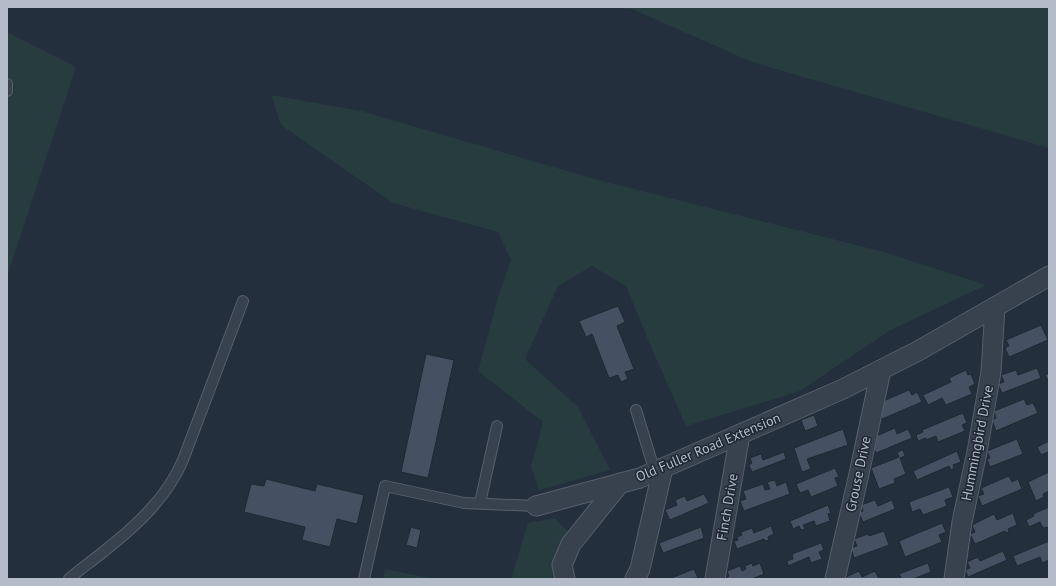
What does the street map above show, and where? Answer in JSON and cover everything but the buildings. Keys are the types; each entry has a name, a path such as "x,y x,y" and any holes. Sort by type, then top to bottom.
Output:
{"street":[{"name":"Old Fuller Road Extension","path":"536,506 620,482 640,478 842,389 918,351 1049,276"},
{"name":"Hummingbird Drive","path":"954,579 962,522 977,452 991,372 995,307"},
{"name":"Grouse Drive","path":"835,579 881,370"},
{"name":"Finch Drive","path":"715,579 740,434"},
{"path":"636,579 640,569 659,470"},
{"path":"565,579 562,565 571,544 620,482"}],"lane":[{"path":"7,84 7,91"},
{"path":"69,579 117,541 141,519 175,478 243,301"},
{"path":"636,410 659,470"},
{"path":"480,503 497,426"},
{"name":"Old Fuller Road Extension","path":"364,579 385,486 464,503 536,506"}],"green space":[{"path":"610,7 1049,7 1049,148 752,62 632,9"},
{"path":"7,32 76,67 7,277"},
{"path":"271,95 361,111 598,180 884,252 986,285 889,331 800,391 686,426 626,286 592,266 558,286 525,359 578,407 610,470 539,490 531,467 543,422 478,371 499,294 511,260 498,232 393,203 281,125"},
{"path":"555,518 571,535 559,579 511,579 528,523"},
{"path":"385,569 434,579 383,579"}]}
